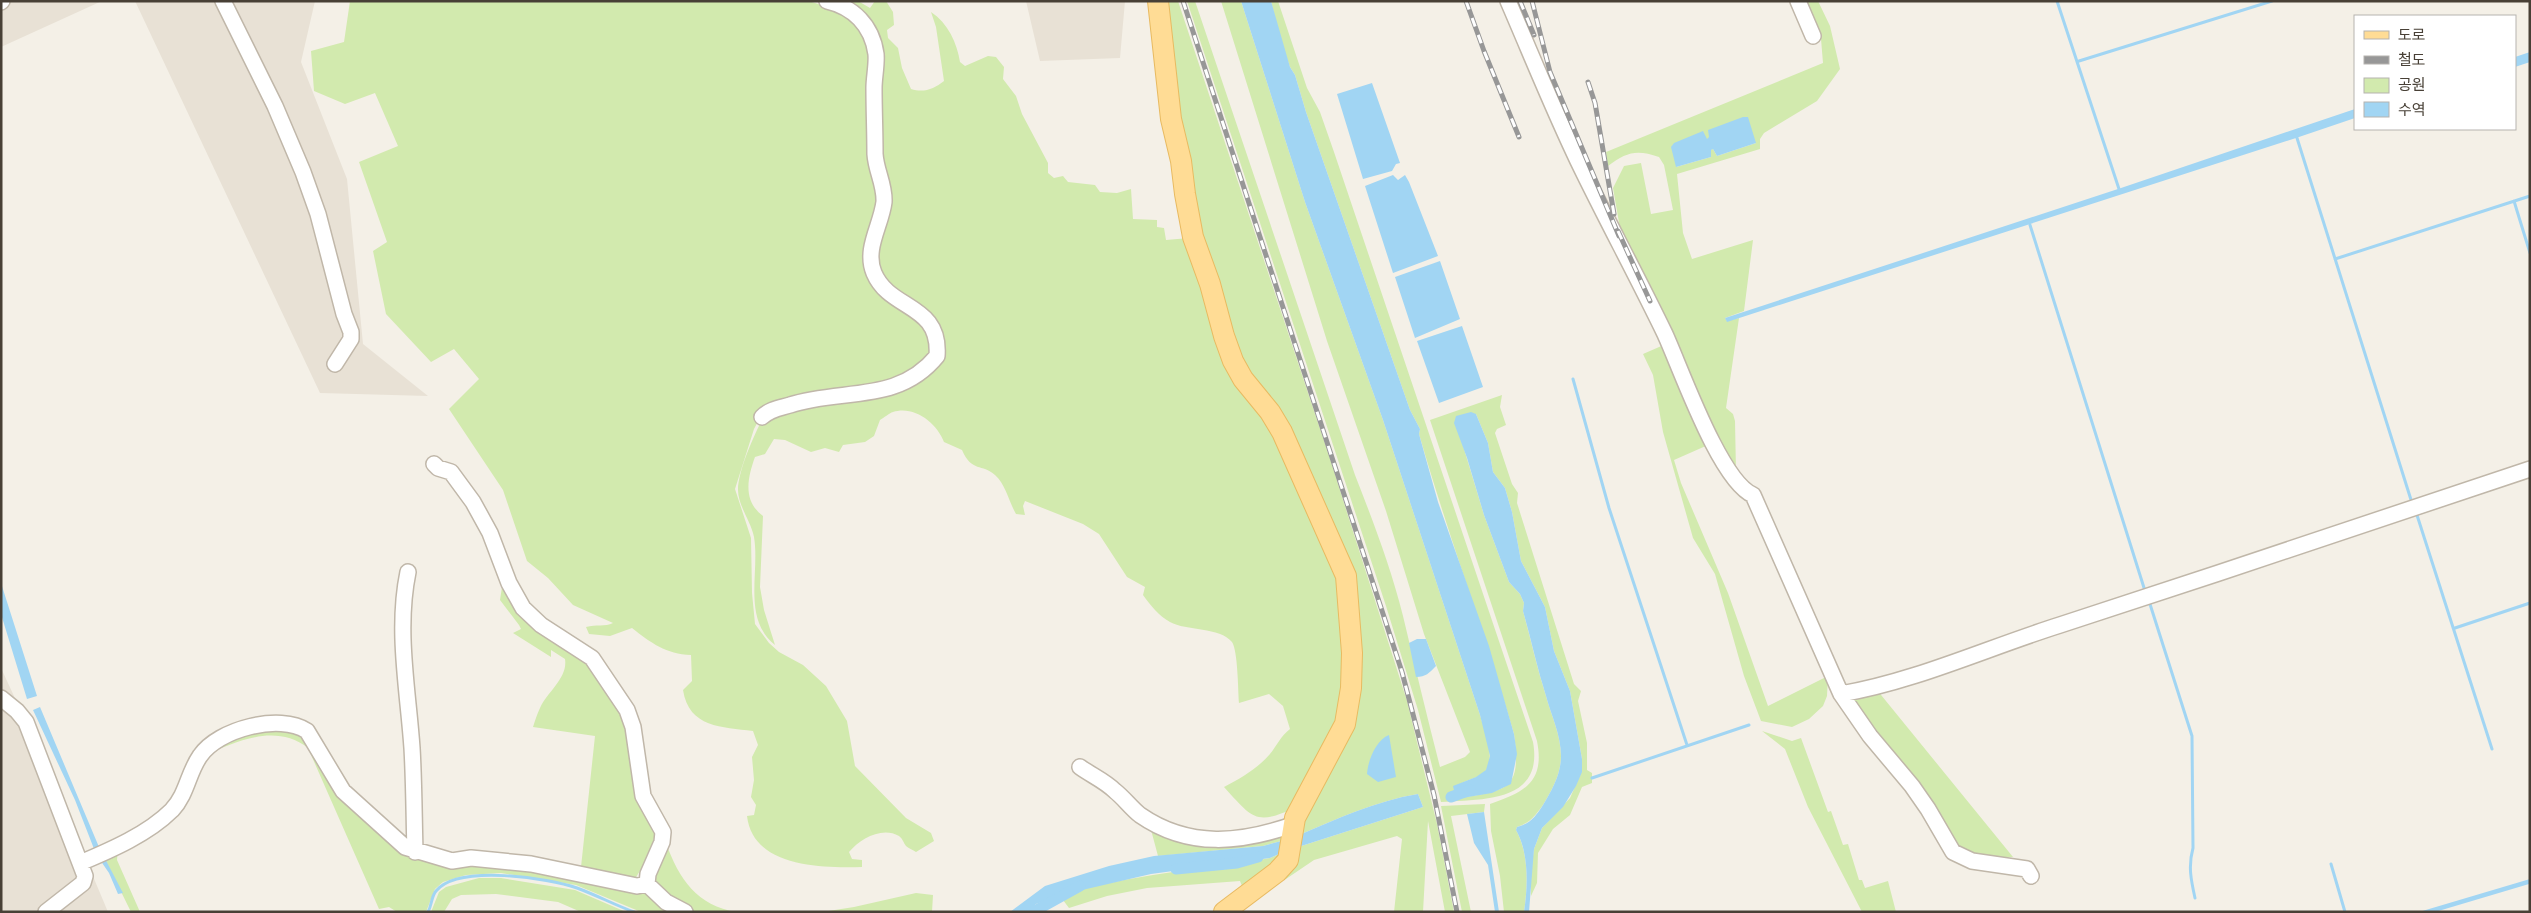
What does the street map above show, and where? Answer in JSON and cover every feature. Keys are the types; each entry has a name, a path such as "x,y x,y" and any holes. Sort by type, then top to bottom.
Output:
{"main road":[{"path":"1158,1 1171,118 1181,161 1193,237 1210,284 1233,361 1243,379 1270,412 1282,432 1346,576 1352,652 1345,724 1298,813 1288,860 1277,872 1224,912"}],"street":[{"path":"223,1 275,106 303,172 318,214 344,314 351,332 351,339 335,364"},
{"path":"762,417 774,409 814,398 875,393 888,389 921,372 937,356 938,344 936,335 926,319 914,308 887,291 874,272 871,255 884,193 875,165 874,154 876,54 867,31 856,14 844,6 827,1"},
{"path":"1508,1 1578,162 1665,334 1710,436 1738,483 1746,492 1753,495 1840,694 1928,808 1953,852 1972,861 2027,870 2031,876"},
{"path":"1798,1 1813,36"},
{"path":"434,464 438,468 451,472 473,502 490,533 509,583 523,608 540,625 592,658 627,710 633,727 643,796 663,832 662,842 648,874 647,884"},
{"path":"1840,694 1891,682 1926,671 2530,469"},
{"path":"408,572 403,603 403,642 412,750 415,852"},
{"path":"1,698 17,711 26,722 85,876 83,883 46,912"},
{"path":"80,863 149,828 163,818 184,795 202,754 213,745 237,730 275,724 298,725 307,731 343,792 373,817 400,845 415,852 429,854 452,862 471,858 531,864 636,886 647,884"},
{"path":"1080,767 1114,789 1138,814 1156,825 1177,833 1213,840 1252,837 1292,838"},
{"path":"647,884 666,902 685,912"}],"shaded area":[{"path":"1,1 102,1 1,47"},
{"path":"135,1 315,1 301,62 347,179 363,344 428,396 320,393"},
{"path":"1026,1 1125,1 1120,58 1040,61"},
{"path":"1,668 50,774 108,912 1,912"}],"green space":[{"path":"350,1 808,1 839,12 853,23 858,30 869,50 881,193 868,262 899,303 930,333 932,352 925,361 897,380 764,410 754,429 735,489 751,538 752,593 755,624 769,643 779,652 803,665 826,686 847,721 855,766 906,818 931,833 934,841 916,852 906,846 899,836 892,833 886,832 872,835 849,852 852,859 862,860 862,867 810,865 776,855 762,846 752,833 747,816 754,815 756,805 751,797 754,780 752,757 758,745 753,731 709,723 700,719 692,712 686,703 683,690 692,681 691,655 659,647 632,628 610,636 589,634 586,627 613,623 573,605 548,578 527,561 503,490 449,409 479,379 454,349 431,362 386,314 373,251 387,242 359,162 398,146 375,93 345,104 314,91 311,51 344,42"},
{"path":"846,1 858,1 870,8 875,1 886,1 893,12 894,25 887,30 888,38 898,48 902,68 911,89 920,91 929,90 944,81 936,27 931,12 951,34 960,62 965,66 988,56 996,57 1004,67 1003,79 1016,96 1022,114 1048,163 1048,173 1054,178 1063,176 1068,182 1095,185 1100,192 1117,193 1131,189 1133,219 1157,220 1157,227 1164,228 1166,240 1189,238 1265,411 1336,558 1347,700 1299,806 1273,816 1257,816 1242,807 1224,787 1243,777 1260,764 1290,729 1283,706 1269,694 1239,703 1237,662 1232,642 1220,634 1177,625 1162,617 1143,595 1145,587 1127,577 1099,534 1083,524 1025,501 1023,506 1025,515 1016,514 999,479 990,471 973,465 962,450 944,442 936,428 917,413 901,410 891,413 880,420 874,436 865,442 843,445 839,452 825,448 811,452 785,440 774,439 765,454 755,457 748,489 752,504 763,516 760,587 764,610 775,645 765,634 755,608 754,537 740,502 738,490 744,463 763,418 901,384 940,344 875,272 884,184 877,54"},
{"path":"1162,1 1178,1 1331,462 1407,701 1437,824 1454,912 1445,912 1428,821 1423,912 1394,912 1402,839 1397,836 1314,860 1286,879 1269,885 1295,848 1423,807 1418,794 1402,797 1356,811 1297,836 1335,757 1353,595 1244,368 1194,230"},
{"path":"1187,1 1195,1 1355,475 1387,562 1403,616 1440,767 1465,757 1470,752 1424,634 1386,511 1327,341 1221,1 1241,1 1305,202 1383,420 1487,737 1490,754 1487,768 1483,774 1460,784 1456,799 1488,793 1499,790 1513,778 1516,753 1514,734 1430,472 1419,434 1420,429 1410,410 1306,112 1295,75 1290,67 1280,39 1271,1 1278,1 1307,88 1320,112 1334,152 1533,742 1534,762 1529,777 1520,787 1506,794 1491,798 1441,802 1418,710 1386,606"},
{"path":"1804,1 1818,1 1830,26 1840,69 1817,101 1764,133 1760,139 1760,149 1677,174 1683,233 1692,259 1753,240 1744,311 1725,318 1727,321 1739,318 1726,408 1733,414 1735,421 1736,472 1713,434 1621,234 1613,188 1624,166 1641,163 1651,214 1673,210 1664,165 1659,157 1644,153 1632,153 1608,166 1606,152 1823,63 1821,39","holes":["1703,132 1706,139 1756,143 1717,156 1713,149 1710,150 1711,157 1676,167"]},
{"path":"1666,344 1708,445 1674,460 1681,483 1728,593 1768,706 1828,676 1827,696 1823,706 1809,719 1792,727 1761,721 1744,676 1715,574 1693,538 1663,432 1653,375 1643,354"},
{"path":"1502,395 1500,407 1506,425 1497,429 1495,433 1512,484 1518,493 1517,503 1574,684 1581,691 1578,701 1587,743 1587,770 1592,773 1592,783 1582,787 1570,815 1553,829 1538,853 1537,883 1531,896 1531,870 1534,849 1542,828 1570,798 1577,782 1582,759 1570,691 1554,651 1545,607 1521,561 1512,512 1505,488 1493,472 1488,443 1476,414 1461,439 1484,515 1509,582 1520,594 1524,603 1523,611 1561,748 1561,763 1550,794 1535,816 1517,827 1516,830 1525,859 1526,891 1524,912 1504,912 1500,876 1491,831 1490,804 1513,795 1530,783 1535,776 1538,766 1537,741 1430,420"},
{"path":"502,587 510,602 530,626 583,656 599,683 626,717 635,798 655,833 651,853 633,882 581,867 595,736 533,727 543,702 561,678 565,659 551,650 551,657 513,633 521,629 500,600"},
{"path":"1877,690 2013,857 1982,858 1957,849 1847,698"},
{"path":"297,728 398,847 645,891 680,912 641,912 576,885 501,873 466,875 443,882 435,889 426,912 397,912 389,907 379,909 308,748 296,741 283,737 256,737 229,745 204,756 238,733"},
{"path":"1762,731 1792,741 1801,738 1828,812 1831,811 1843,845 1848,844 1859,880 1862,880 1865,888 1888,881 1896,912 1862,912 1808,807 1785,749"},
{"path":"1485,804 1484,812 1451,816 1471,912 1462,912 1441,806"},
{"path":"1150,826 1163,832 1280,833 1289,839 1263,846 1158,856"},
{"path":"666,843 677,868 691,889 711,904 737,912 694,912 654,887 651,872"},
{"path":"118,848 117,860 140,912 131,912 104,857"},
{"path":"1279,854 1285,854 1244,891 1240,881 1147,888 1107,896 1069,908 1060,896 1138,877 1270,858"},
{"path":"479,878 501,878 575,890 626,912 581,912 558,902 496,894 461,895 452,899 444,912 431,912 439,892 446,887"},
{"path":"916,893 933,895 932,912 822,912 854,907"}],"water":[{"path":"1241,1 1271,1 1290,67 1295,75 1306,112 1410,410 1420,429 1419,434 1438,502 1489,646 1514,734 1517,754 1511,784 1492,793 1456,799 1453,786 1476,777 1486,770 1490,756 1480,715 1383,420 1305,202"},
{"path":"2530,52 2530,62 2516,67 2516,57"},
{"path":"1372,83 1400,163 1396,164 1392,171 1363,179 1337,94"},
{"path":"2354,109 2354,118 2296,138 1727,322 1725,318"},
{"path":"1743,117 1748,117 1756,143 1717,156 1713,149 1711,150 1711,157 1676,167 1671,147 1674,143 1703,131 1707,139 1709,137 1708,130"},
{"path":"1393,175 1398,180 1405,175 1409,182 1438,256 1393,273 1365,186"},
{"path":"1440,261 1460,319 1415,338 1395,277"},
{"path":"1462,326 1483,387 1439,403 1417,341"},
{"path":"1471,412 1476,414 1488,443 1493,472 1505,488 1512,512 1521,561 1545,607 1554,651 1570,691 1582,759 1582,772 1576,786 1563,807 1542,828 1534,849 1529,912 1524,912 1526,891 1525,859 1516,830 1517,827 1526,824 1535,816 1550,794 1561,763 1561,748 1523,611 1524,603 1520,594 1509,582 1484,515 1467,458 1454,423 1456,416"},
{"path":"1,583 37,696 27,699 1,614"},
{"path":"1417,639 1426,639 1436,666 1429,673 1419,677 1416,677 1409,643"},
{"path":"40,707 99,847 123,893 118,894 109,873 96,854 75,800 33,710"},
{"path":"1389,735 1396,777 1378,782 1367,774 1369,763 1380,741"},
{"path":"1418,794 1423,807 1295,848 1297,836 1371,806"},
{"path":"1484,812 1499,912 1495,912 1488,865 1474,843 1467,814"},
{"path":"1289,839 1279,854 1270,858 1151,874 1065,894 1036,904 1028,912 1010,912 1045,886 1109,866 1154,856 1263,846"},
{"path":"2530,879 2529,884 2435,912 2419,912"}],"waterway":[{"path":"2057,1 2119,189"},
{"path":"2079,61 2272,1"},
{"path":"2297,138 2412,503"},
{"path":"2335,259 2530,196"},
{"path":"2514,201 2530,253"},
{"path":"2030,225 2145,591"},
{"path":"1573,379 1609,508 1687,745"},
{"path":"2416,512 2492,749"},
{"path":"2149,601 2192,736 2193,848 2190,867 2195,898"},
{"path":"2455,628 2530,603"},
{"path":"1592,778 1749,725"},
{"path":"1451,797 1470,790"},
{"path":"1176,869 1237,863 1258,857"},
{"path":"2331,864 2345,912"},
{"path":"428,912 434,893 447,883 463,878 483,876 526,877 564,884 634,912"},
{"path":"1033,912 1080,886"}],"railway":[{"path":"1183,1 1402,672 1434,795 1457,912"},
{"path":"1466,1 1519,137"},
{"path":"1520,1 1534,35"},
{"path":"1532,1 1550,72 1619,236"},
{"path":"1588,82 1595,103 1614,214"},
{"path":"1618,231 1650,301"}]}
